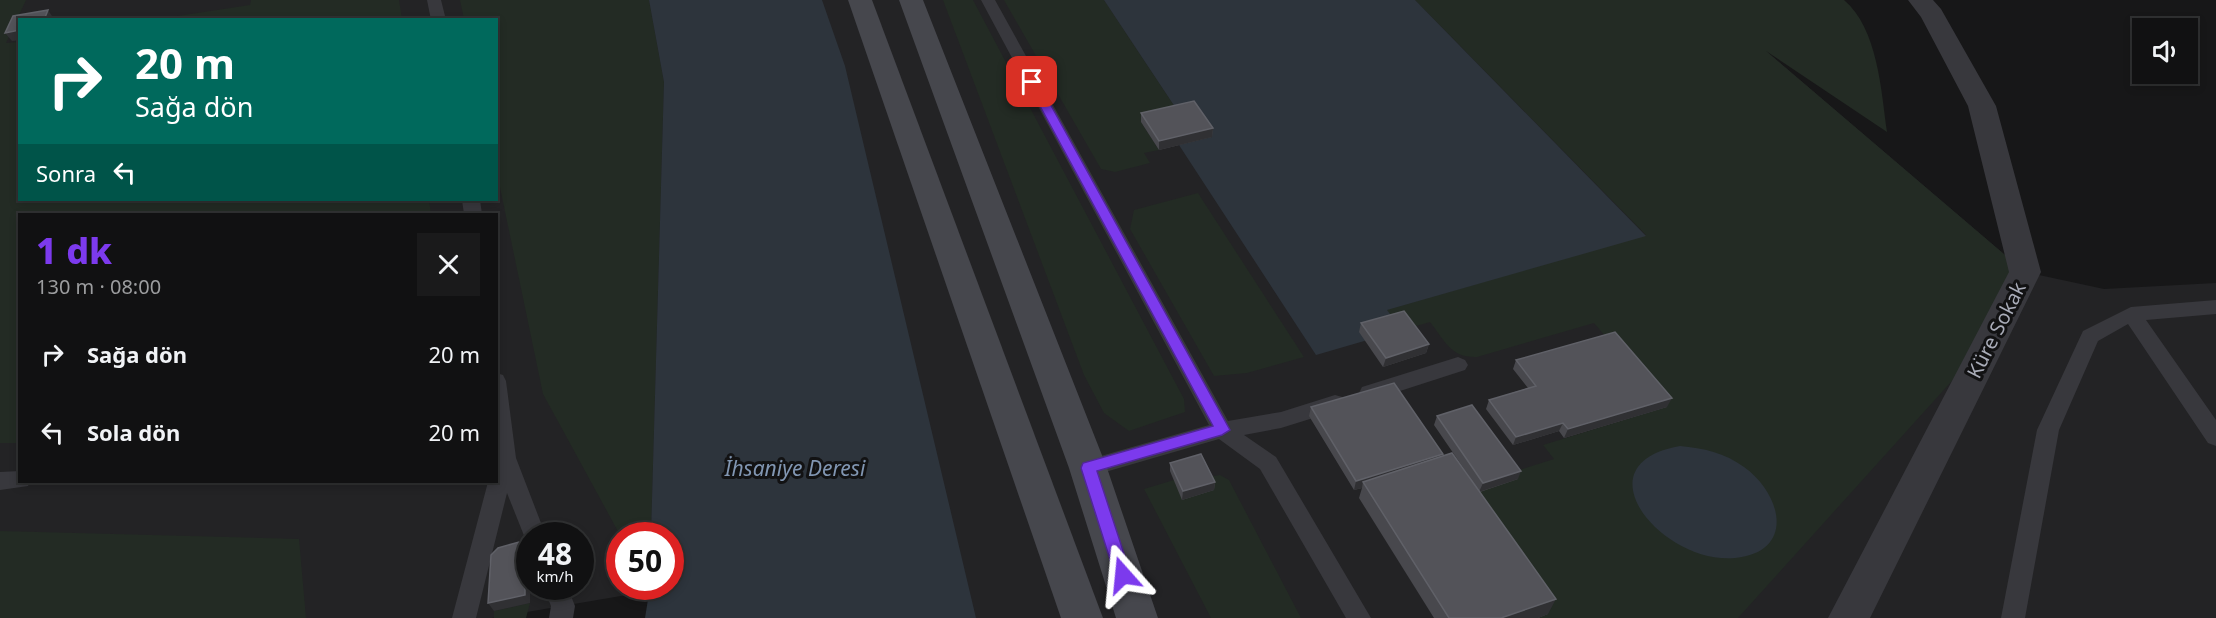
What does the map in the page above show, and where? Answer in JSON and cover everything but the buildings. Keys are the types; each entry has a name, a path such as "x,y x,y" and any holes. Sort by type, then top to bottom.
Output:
{"main road":[{"path":"860,0 1082,618"},
{"path":"911,0 1089,468 1137,618"}],"street":[{"name":"Küre Sokak","path":"1849,618 2025,272 1982,106 1932,14 1920,0"}],"lane":[{"path":"434,0 438,18"},
{"path":"988,0 1222,430 1268,463 1359,618"},
{"path":"2013,618 2048,430 2090,336 2132,314 2216,307"},
{"path":"2132,314 2216,437"},
{"path":"1089,468 1222,430 1281,420 1458,365"},
{"path":"498,412 501,458 529,522"},
{"path":"0,481 18,480"},
{"path":"464,618 495,483"},
{"path":"560,600 561,618"}],"shaded area":[{"path":"0,0 1526,0 1760,46 2025,272 2104,289 2216,283 2216,618 732,618 677,600 684,600 684,522 606,522 606,599 492,618 0,618"},
{"path":"0,0 26,0 6,43 18,42 18,201 429,201 431,213 18,213 18,443 0,443"},
{"path":"251,0 399,0 402,18 165,18 250,5"},
{"path":"460,0 649,0 664,82 651,522 613,522 543,394 498,178 498,18 464,18"},
{"path":"943,0 973,0 1184,399 1185,412 1129,431 1104,413 1084,375"},
{"path":"1004,0 1104,0 1179,113 1141,122 1159,150 1144,153 1150,163 1115,172 1101,169"},
{"path":"1415,0 1844,0 1855,12 1871,43 1880,79 1887,132 1766,51 2025,272 1969,362 1738,618 1538,618 1548,614 1466,496 1517,479 1513,472 1554,459 1543,445 1666,407 1594,323 1477,357 1468,357 1449,347 1430,322 1402,330 1386,310 1646,235"},
{"path":"1198,193 1304,357 1247,373 1214,376 1130,229 1134,210"},
{"path":"1220,475 1229,480 1301,618 1211,618 1144,489 1174,480 1183,499 1208,477"},
{"path":"0,531 299,539 306,618 0,618"},
{"path":"530,603 526,618 494,618 494,611"}],"water":[{"name":"İhsaniye Deresi","path":"649,0 822,0 845,66 976,618 645,618 648,600 684,600 684,522 651,522 664,82"},
{"path":"1104,0 1415,0 1646,236 1387,310 1402,330 1316,355 1179,145 1212,137 1179,113"},
{"path":"1680,446 1721,455 1737,462 1757,478 1774,506 1777,520 1775,534 1767,545 1754,553 1735,558 1708,556 1682,546 1659,530 1642,511 1633,491 1635,472 1650,456"}],"route":[{"path":"1032,82 1222,430 1089,468 1123,575"}]}
